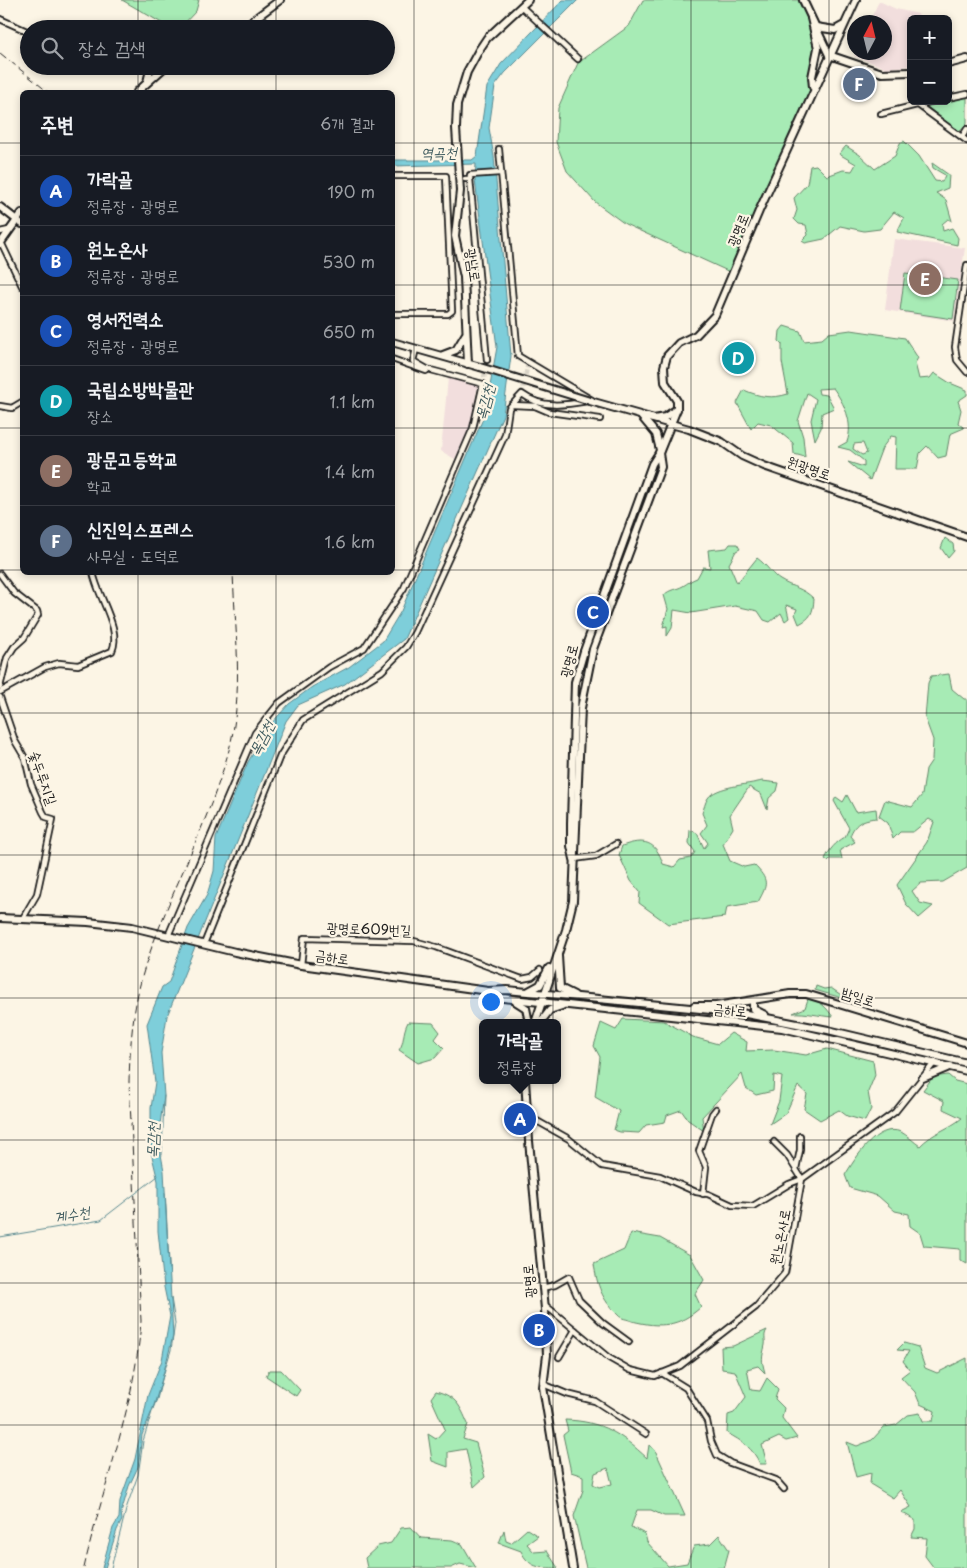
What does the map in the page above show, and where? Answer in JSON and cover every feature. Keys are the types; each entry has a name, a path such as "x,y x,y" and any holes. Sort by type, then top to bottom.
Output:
{"main road":[{"path":"252,20 280,0"},
{"path":"522,7 528,0"},
{"path":"802,0 829,55 882,73 907,72"},
{"name":"광명로","path":"536,1019 573,900 574,859 571,846 571,823 575,682 584,651 648,473 660,452 677,409 677,401 665,382 664,367 666,356 678,343 696,335 715,315 813,90 856,0"},
{"name":"광남로","path":"468,364 464,277 455,236 460,192 457,150 457,105 467,72 487,38 522,7"},
{"path":"811,18 818,48 812,77 813,90"},
{"path":"816,27 835,30 845,23"},
{"path":"952,63 967,59"},
{"path":"147,82 149,75"},
{"path":"139,90 155,75"},
{"path":"0,207 20,222 1,243"},
{"path":"439,356 456,350 466,332"},
{"name":"원광명로","path":"395,343 643,416 722,442 742,456 764,466 967,537"},
{"path":"643,416 665,417 677,409"},
{"path":"643,416 656,434 660,452"},
{"path":"0,918 23,918 132,927 168,936"},
{"name":"금하로","path":"168,936 301,965 488,992 523,992 717,1011 772,1019 967,1063"},
{"path":"523,992 540,985 558,952"},
{"path":"558,952 560,988 580,998"},
{"name":"금하로","path":"488,992 503,998 782,1028 967,1071"},
{"name":"밤일로","path":"740,1003 790,994 806,994 967,1043"},
{"path":"512,999 526,1008 528,1019"},
{"path":"753,1001 752,1007 755,1011 772,1019"},
{"path":"673,1007 740,1003"},
{"path":"691,1018 740,1003"},
{"path":"543,1019 550,1010 569,1004"},
{"path":"922,1060 926,1067 923,1078"},
{"path":"923,1078 940,1069 950,1067"},
{"name":"광명로","path":"525,1084 544,1304 547,1355 543,1384 572,1568"}],"street":[{"path":"522,7 578,59"},
{"path":"0,19 20,28"},
{"path":"952,97 967,94"},
{"path":"881,114 918,105 967,141"},
{"path":"962,137 967,129"},
{"path":"499,149 518,356 598,403"},
{"path":"487,360 468,177 500,173"},
{"path":"395,176 446,176 452,311 448,314 395,314"},
{"path":"446,180 452,180"},
{"path":"0,232 11,230"},
{"path":"1,243 20,282"},
{"path":"967,265 955,347 957,360 967,372"},
{"path":"413,361 416,349"},
{"path":"168,936 255,733 279,703 329,667 364,648 404,588 473,428 483,384 435,371 413,361 395,359"},
{"path":"395,360 425,371 435,371"},
{"path":"204,944 280,756 303,720 382,671 406,647 415,632 505,435 509,408 522,394 549,412 600,419"},
{"path":"512,405 562,405 590,401"},
{"path":"0,406 12,408 20,403"},
{"path":"0,574 14,593 37,611 38,614 24,638 14,647 7,658 0,687"},
{"path":"0,692 45,667 59,663 78,665 112,651 116,640 114,628 98,593 94,575"},
{"name":"숯두루지길","path":"0,697 15,741 25,758 31,784 42,812 46,817 54,819 35,899 23,918"},
{"path":"574,859 596,856 616,844"},
{"name":"광명로609번길","path":"301,965 304,938 380,939 406,940 429,945 522,979 532,978 540,970"},
{"path":"527,1119 537,1121 569,1139 602,1166 660,1176 732,1205 753,1206 789,1184 802,1179 895,1112 934,1064 938,1056"},
{"path":"703,1194 706,1167 699,1151 712,1114 716,1109"},
{"path":"796,1169 800,1150 800,1136"},
{"path":"774,1142 802,1179"},
{"name":"원노온사로","path":"544,1304 609,1358 630,1370 655,1376 680,1366 756,1308 785,1273 802,1179"},
{"path":"542,1288 555,1285 569,1277 579,1300 603,1323 629,1342"},
{"path":"559,1357 575,1330"},
{"path":"662,1373 680,1382 686,1388 707,1420 711,1441 717,1455 730,1463 776,1480 784,1489"},
{"path":"543,1384 567,1394 595,1401 646,1434"}],"shaded area":[{"path":"879,1 896,9 918,14 907,15 907,66 886,68 865,60 892,60 892,15 872,15"},
{"path":"894,239 965,248 954,321 885,310"},
{"path":"448,378 478,385 470,427 455,459 441,451"}],"green space":[{"path":"122,0 199,0 196,11 188,20 156,20"},
{"path":"643,0 798,0 820,45 810,90 757,207 732,273 625,224 595,202 567,171 556,142 558,108 578,63 629,26"},
{"path":"967,96 967,123 959,132 925,105 952,105 952,99"},
{"path":"904,141 919,156 935,181 942,182 945,175 933,168 932,163 949,175 948,188 936,193 946,200 952,221 948,219 942,224 943,231 952,228 958,238 957,245 897,232 904,218 894,212 880,229 864,231 840,226 824,239 805,243 802,241 808,235 806,225 799,224 794,219 797,210 794,198 807,184 810,166 816,165 827,176 843,170 852,171 856,164 839,154 846,146 860,155 875,169 895,156 900,143"},
{"path":"905,273 958,280 953,319 900,311"},
{"path":"784,326 800,331 804,341 822,339 829,333 851,330 905,338 918,358 915,363 919,379 930,378 934,373 950,383 967,390 967,395 958,401 961,410 958,423 964,428 950,434 946,456 938,458 927,446 920,453 917,469 895,469 896,437 891,436 882,448 870,480 848,462 864,467 864,461 850,450 838,447 847,442 849,435 849,421 841,400 833,388 818,389 819,394 827,395 834,408 822,413 821,428 815,440 811,420 816,399 807,393 798,421 803,437 805,457 794,454 793,443 771,425 758,422 751,429 737,403 744,390 766,396 788,394 782,362 782,344 779,341 780,331","holes":["863,443 867,453 862,455 853,449 854,444"]},
{"path":"945,538 953,544 954,551 948,558 941,548"},
{"path":"730,544 737,544 740,549 736,551 729,564 737,583 757,558 777,578 805,592 814,599 811,614 799,624 795,614 797,609 786,605 789,618 785,621 781,613 770,622 764,620 758,611 735,606 691,613 674,610 672,628 667,636 667,626 663,627 668,609 664,595 697,578 703,567 710,568 708,550 727,548"},
{"path":"949,674 952,689 964,699 967,699 967,868 943,882 921,883 912,891 920,903 933,906 919,918 906,904 897,885 927,842 934,822 929,819 913,832 900,832 893,839 888,823 879,816 885,800 912,807 922,795 926,769 932,760 933,740 925,718 928,683 931,676"},
{"path":"762,781 779,783 777,791 769,798 767,809 761,794 749,787 730,815 733,828 723,844 730,861 744,867 754,865 762,875 765,886 758,902 727,907 725,917 668,924 639,903 640,892 631,881 619,855 622,846 637,842 648,843 657,850 663,864 674,867 680,860 691,858 695,852 689,843 690,830 697,833 704,848 708,843 701,833 707,825 702,813 707,800 712,794 725,788"},
{"path":"847,795 856,812 876,809 877,818 864,820 857,824 850,836 855,842 840,850 842,859 830,859 828,861 825,859 829,852 845,837 849,828 834,801 836,797 843,802"},
{"path":"816,986 824,989 831,988 847,999 869,1006 815,990"},
{"path":"808,999 822,1005 833,1017 793,1013 805,1008"},
{"path":"623,1019 664,1021 693,1037 718,1044 731,1033 747,1042 746,1051 774,1050 806,1055 827,1049 873,1061 875,1075 868,1092 871,1109 865,1121 847,1116 839,1110 820,1120 804,1109 807,1094 798,1086 786,1113 770,1124 779,1101 782,1077 774,1075 773,1091 756,1095 746,1088 742,1074 702,1117 704,1131 688,1120 681,1110 667,1115 665,1122 646,1125 639,1133 614,1130 619,1111 595,1097 600,1057 594,1046 601,1023 616,1030"},
{"path":"408,1022 433,1023 440,1032 435,1039 444,1048 435,1058 418,1063 399,1050"},
{"path":"948,1075 955,1081 967,1084 967,1264 960,1260 960,1249 924,1246 920,1233 910,1226 909,1214 895,1211 878,1196 850,1188 845,1175 868,1144 884,1132 892,1130 901,1132 920,1146 962,1118 943,1109 944,1101 923,1090 933,1077"},
{"path":"631,1233 660,1238 690,1255 704,1280 695,1294 701,1307 693,1314 677,1322 652,1325 623,1318 608,1304 601,1292 594,1264 624,1250"},
{"path":"767,1330 762,1359 765,1373 758,1366 747,1369 751,1390 760,1391 767,1378 778,1389 775,1399 784,1408 782,1418 797,1438 786,1441 779,1437 762,1445 767,1464 760,1464 746,1446 727,1433 728,1415 734,1413 746,1397 735,1371 722,1369 721,1347 733,1346"},
{"path":"904,1343 918,1347 925,1368 937,1373 967,1358 967,1568 934,1568 925,1556 927,1538 911,1537 915,1529 915,1520 901,1512 911,1507 900,1490 893,1498 870,1484 871,1473 856,1477 847,1442 857,1446 872,1440 884,1427 896,1425 908,1415 920,1413 923,1421 933,1421 935,1411 920,1404 915,1392 901,1377 910,1370 903,1361 909,1351 897,1350"},
{"path":"269,1370 281,1370 300,1390 296,1396 266,1376"},
{"path":"436,1391 449,1396 457,1403 468,1424 463,1439 476,1443 485,1477 474,1487 466,1449 448,1452 448,1467 432,1461 428,1434 436,1439 445,1429 431,1398"},
{"path":"565,1420 590,1423 610,1430 647,1458 649,1445 655,1450 685,1516 664,1516 651,1510 637,1510 631,1527 645,1534 647,1542 668,1566 687,1563 694,1546 710,1544 719,1535 729,1550 724,1568 586,1568 574,1516 583,1490 583,1476 571,1472 563,1435 568,1431","holes":["608,1468 612,1484 599,1487 593,1484 595,1473"]},
{"path":"411,1527 421,1538 452,1540 462,1544 476,1568 460,1564 451,1568 367,1568 365,1558 378,1546 391,1543 401,1528"},
{"path":"527,1529 538,1536 527,1544 534,1552 547,1551 558,1568 546,1568 531,1564 521,1551 499,1543 504,1530 506,1541 511,1543"}],"water":[{"name":"목감천","path":"563,0 578,0 505,73 495,86 489,128 494,157 511,356 503,415 404,639 345,684 298,705 286,721 167,1016 161,1053 164,1096 158,1138 164,1171 173,1336 157,1399 142,1435 138,1467 129,1486 121,1513 122,1520 105,1568 102,1568 113,1528 119,1518 120,1501 135,1459 148,1395 162,1360 170,1316 164,1287 158,1231 158,1181 151,1152 151,1108 155,1082 147,1024 162,987 169,982 188,928 207,895 214,871 216,838 248,762 269,726 289,704 312,687 349,667 383,641 401,611 485,414 497,347 475,180 476,164 395,166 395,160 472,160 477,156 487,87 501,64"}],"waterway":[{"name":"목감천","path":"162,1155 164,1096"},
{"name":"계수천","path":"0,1237 101,1220 158,1176"},
{"name":"목감천","path":"165,1193 169,1269"},
{"name":"목감천","path":"111,1568 127,1506 138,1475 143,1441 171,1350 175,1323 171,1298"}],"tunnel":[{"path":"483,384 487,360"},
{"path":"522,394 528,362"}],"railway":[{"path":"0,53 20,69"},
{"path":"27,75 46,90"},
{"path":"84,1568 125,1415 138,1353 141,1321 129,1082 131,1039 135,1011 144,970 164,915 210,806 229,750 234,728 237,684 237,639 233,575"}],"place":[{"name":"신진익스프레스","path":"859,84"},
{"name":"광문고등학교","path":"925,279"},
{"name":"국립소방박물관","path":"738,358"},
{"name":"영서전력소","path":"593,612"},
{"name":"가락골","path":"520,1119"},
{"name":"원노온사","path":"539,1330"}],"water label":[{"name":"역곡천","path":"439,153"}]}
